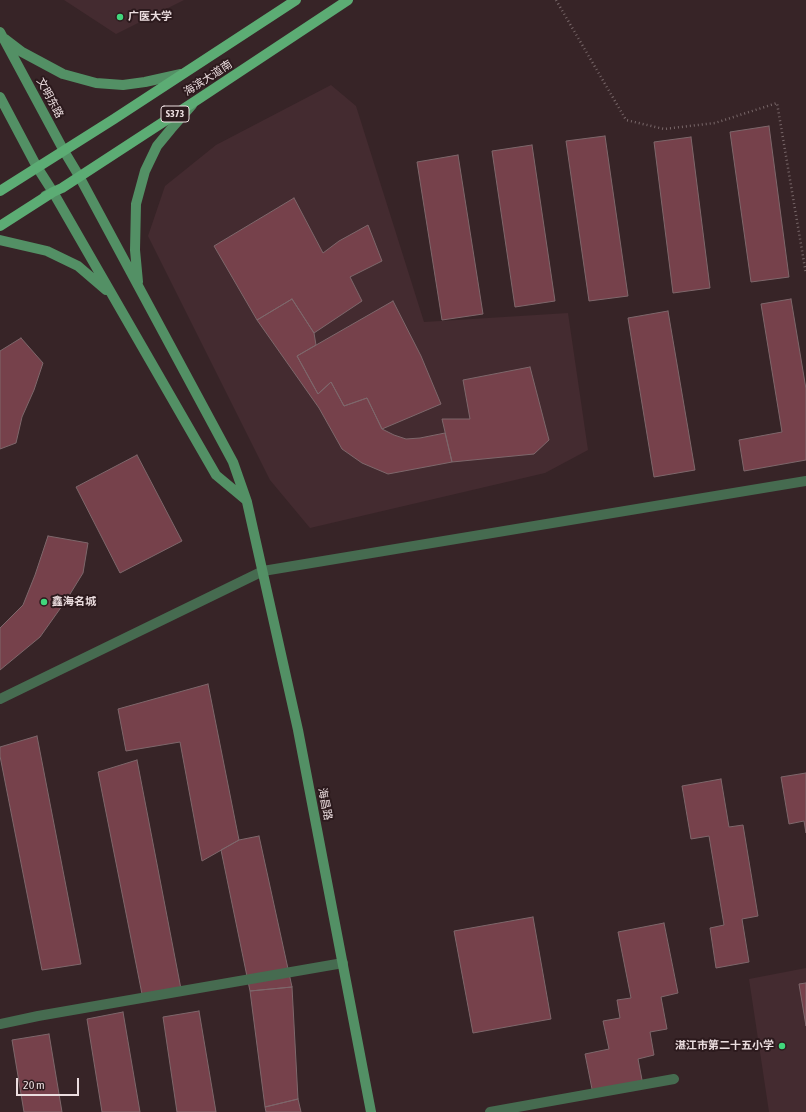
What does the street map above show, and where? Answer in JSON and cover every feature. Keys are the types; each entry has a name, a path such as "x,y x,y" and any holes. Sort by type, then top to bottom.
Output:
{"main road":[{"name":"海滨大道南","path":"0,191 296,0"},
{"name":"海滨大道南","path":"0,226 53,192 62,188 348,0"}],"street":[{"path":"2,35 22,52 63,74 96,83 123,85 183,74"},
{"name":"文明东路","path":"2,35 138,286"},
{"path":"0,97 37,167 53,192 216,474 247,502"},
{"path":"138,286 135,250 136,204 145,171 157,146 197,100"},
{"path":"38,198 53,192"},
{"path":"0,240 47,251 78,266 113,296"},
{"name":"海昌路","path":"138,286 233,462 247,502 298,730 371,1112"},
{"path":"0,699 263,571 806,481"},
{"path":"0,1024 343,962"},
{"path":"490,1112 674,1079"}],"path":[{"path":"556,0 626,120 664,129 715,123 777,103 806,274"}],"shaded area":[{"name":"广医大学","path":"64,0 184,0 116,34"},
{"path":"331,85 356,106 424,322 568,313 588,450 545,473 310,528 270,480 148,236 165,186 216,145"},
{"name":"湛江市第二十五小学","path":"806,968 806,1112 769,1112 749,979"}],"building":[{"path":"769,126 789,277 751,282 730,132"},
{"path":"605,136 628,296 589,301 566,141"},
{"path":"691,137 710,288 673,293 654,142"},
{"path":"532,145 555,301 515,307 492,151"},
{"path":"458,155 483,314 442,320 417,162"},
{"path":"294,198 323,253 339,241 368,225 382,261 350,277 362,301 314,333 292,299 257,320 214,246"},
{"path":"292,299 314,333 316,345 297,356 318,394 331,382 344,406 367,398 382,429 406,439 445,433 452,462 388,474 362,463 342,449 319,408 257,320"},
{"path":"791,299 806,389 806,460 744,471 739,440 782,432 761,304"},
{"path":"393,301 421,356 441,404 382,429 367,398 344,406 331,382 318,394 297,356"},
{"path":"668,311 695,470 654,477 628,318"},
{"path":"21,338 43,363 34,390 22,417 16,443 0,449 0,351"},
{"path":"530,367 549,440 534,454 452,462 442,419 470,419 463,380"},
{"path":"137,455 182,541 120,573 76,487"},
{"name":"鑫海名城","path":"48,536 88,543 83,573 67,599 40,637 0,670 0,628 23,605"},
{"path":"208,684 239,840 202,861 180,742 126,751 118,709"},
{"path":"37,736 81,964 42,970 0,756 0,747"},
{"path":"137,760 181,989 142,994 98,772"},
{"path":"806,773 806,833 804,821 789,824 781,777"},
{"path":"721,779 729,827 743,825 758,916 742,919 749,962 716,968 710,928 724,925 709,836 691,839 682,786"},
{"path":"259,836 292,987 250,991 221,850 239,840"},
{"path":"533,917 551,1019 473,1033 454,931"},
{"path":"664,923 678,993 661,997 667,1029 650,1032 654,1055 638,1059 643,1085 593,1094 585,1054 609,1049 603,1021 620,1018 617,1000 631,998 618,932"},
{"path":"806,983 806,1026 799,984"},
{"path":"292,987 298,1099 265,1107 250,991"},
{"path":"199,1011 216,1112 177,1112 163,1017"},
{"path":"123,1012 140,1112 102,1112 87,1019"},
{"path":"49,1034 62,1112 24,1112 12,1040"},
{"path":"298,1099 301,1112 266,1112 265,1107"}],"place":[{"name":"广医大学","path":"120,17"},
{"name":"鑫海名城","path":"44,602"},
{"name":"湛江市第二十五小学","path":"782,1046"}]}
